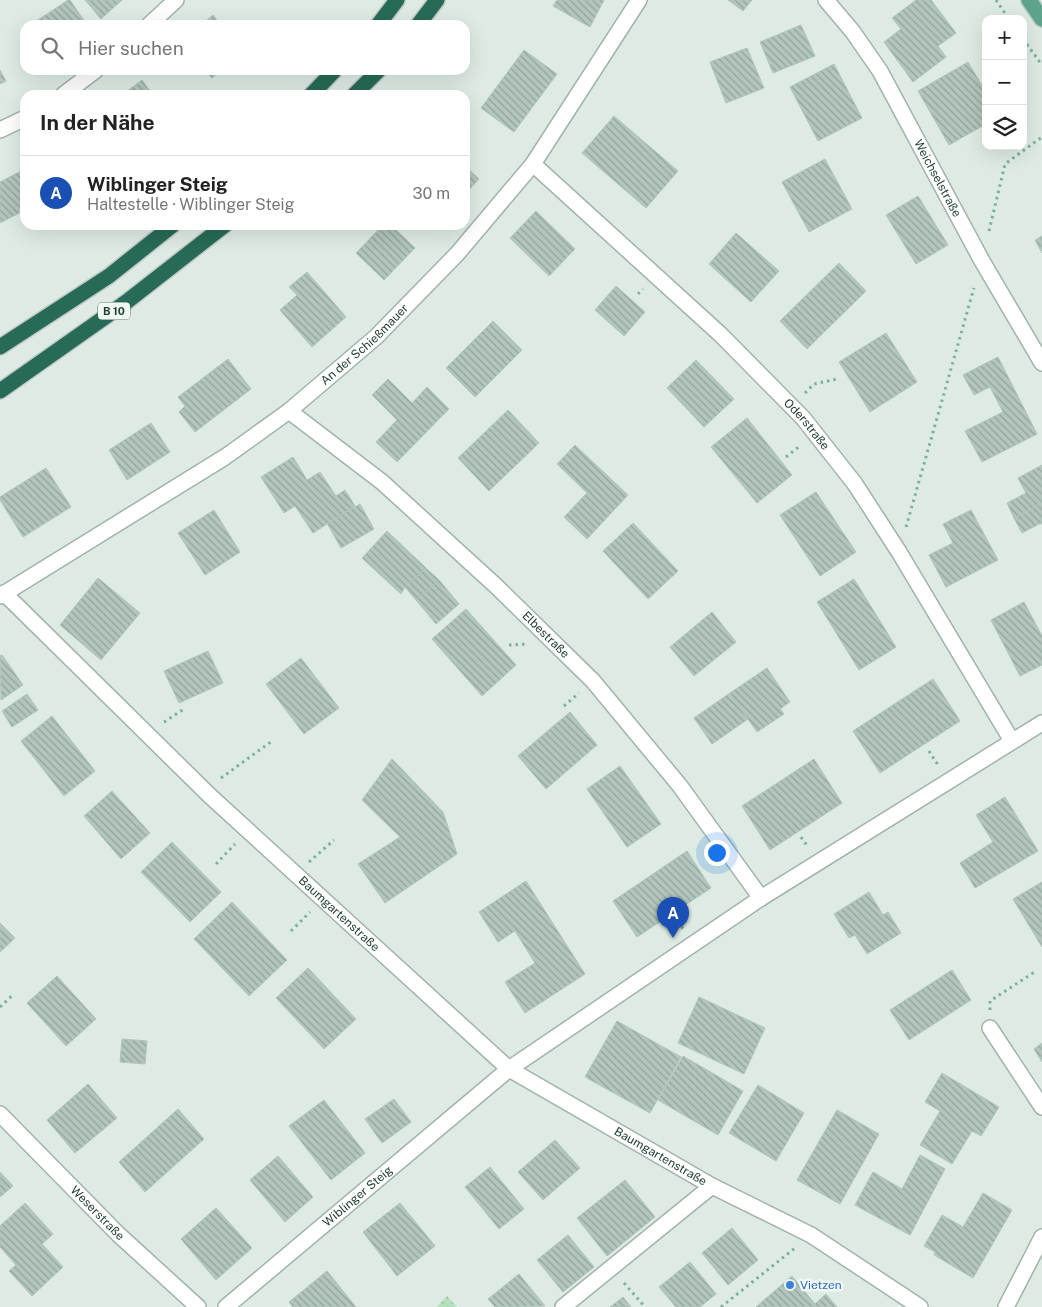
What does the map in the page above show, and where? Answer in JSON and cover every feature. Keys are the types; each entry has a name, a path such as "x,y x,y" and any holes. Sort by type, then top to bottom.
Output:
{"highway":[{"path":"382,20 397,0"},
{"path":"422,20 437,0"},
{"path":"316,90 330,75"},
{"path":"359,90 373,75"},
{"name":"B 10","path":"0,347 109,276 166,230"},
{"name":"B 10","path":"0,391 125,303 219,230"}],"main road":[{"path":"1028,0 1042,19"}],"street":[{"path":"154,20 176,0"},
{"name":"An der Schießmauer","path":"2,594 225,456 289,411 376,336 444,268 533,164 639,0"},
{"name":"Weichselstraße","path":"826,0 854,32 880,71 982,262 1042,363"},
{"path":"70,90 89,75"},
{"path":"0,130 20,120"},
{"name":"Oderstraße","path":"533,164 721,335 792,406 855,484 899,552 1012,741"},
{"name":"Elbestraße","path":"289,411 382,482 496,586 592,681 680,786 761,898"},
{"name":"Baumgartenstraße","path":"2,594 204,790 509,1069 712,1186 811,1235 920,1307"},
{"name":"Wiblinger Steig","path":"226,1307 509,1069 761,898 1042,723"},
{"path":"990,1028 1042,1107"},
{"name":"Weserstraße","path":"0,1114 118,1234 198,1307"},
{"name":"Baumgartenstraße","path":"562,1307 712,1186"},
{"path":"1006,1307 1042,1237"}],"path":[{"path":"996,0 1006,15"},
{"path":"1027,44 1042,65"},
{"path":"899,552 982,262 1005,164 1042,137"},
{"path":"792,406 814,384 837,379"},
{"path":"204,790 272,741"},
{"path":"216,864 247,830"},
{"path":"296,874 334,840"},
{"path":"291,931 323,899"},
{"path":"990,1028 990,1001 1036,971"},
{"path":"0,1008 14,994"},
{"path":"721,1307 811,1235"},
{"path":"611,1267 645,1307"}],"green space":[{"path":"447,1296 457,1307 437,1307"}],"building":[{"path":"70,0 84,20 38,20"},
{"path":"85,0 122,0 101,19"},
{"path":"557,0 604,0 590,27 553,6"},
{"path":"728,0 752,0 743,11"},
{"path":"916,0 931,0 956,33 938,46 946,57 913,82 884,42 901,29 892,18"},
{"path":"213,15 217,20 207,20"},
{"path":"801,25 815,56 773,73 760,42"},
{"path":"747,48 764,88 726,103 710,62"},
{"path":"524,50 557,74 514,132 481,108"},
{"path":"968,62 982,85 982,126 949,145 918,91"},
{"path":"834,64 862,118 818,141 790,87"},
{"path":"0,70 6,81 0,84"},
{"path":"142,80 149,90 129,90"},
{"path":"614,116 678,171 646,208 582,153"},
{"path":"825,159 852,209 809,232 782,182"},
{"path":"470,171 479,179 470,189"},
{"path":"20,172 20,213 0,223 0,182"},
{"path":"918,196 948,245 916,264 886,215"},
{"path":"536,211 575,249 549,276 510,238"},
{"path":"378,230 396,230 415,248 384,280 356,253"},
{"path":"736,233 779,271 751,302 709,264"},
{"path":"1042,236 1042,253 1035,240"},
{"path":"839,263 866,291 807,349 780,321"},
{"path":"307,272 346,317 312,347 280,310 297,295 289,287"},
{"path":"616,286 645,312 624,336 595,310"},
{"path":"493,321 522,350 475,397 446,368"},
{"path":"886,333 917,382 870,412 839,362"},
{"path":"998,357 1037,434 982,462 965,431 1003,412 990,387 974,395 963,375"},
{"path":"228,359 251,389 195,432 179,412 185,406 178,397"},
{"path":"696,360 734,399 704,427 667,388"},
{"path":"388,379 412,403 427,387 449,409 397,462 376,442 397,420 372,395"},
{"path":"508,410 539,443 489,491 458,458"},
{"path":"747,418 792,475 757,503 711,447"},
{"path":"151,423 170,452 127,480 109,450"},
{"path":"575,445 628,495 587,539 564,517 587,493 557,464"},
{"path":"293,457 307,480 320,472 336,496 345,490 355,506 313,533 295,506 284,513 261,477"},
{"path":"1042,465 1042,503 1014,518 1007,503 1026,493 1018,478"},
{"path":"46,468 71,507 23,537 0,497"},
{"path":"816,492 856,552 820,576 780,515"},
{"path":"1042,503 1042,525 1041,523 1022,533 1014,518"},
{"path":"360,504 374,529 341,548 327,523"},
{"path":"214,510 240,552 205,575 178,533"},
{"path":"971,510 998,560 946,587 929,555 953,543 943,524"},
{"path":"633,523 678,571 648,599 603,551"},
{"path":"387,531 426,568 405,587 401,594 362,558"},
{"path":"426,568 439,580 416,600 405,587"},
{"path":"98,578 140,613 101,660 60,625"},
{"path":"854,579 896,647 859,670 817,602"},
{"path":"439,580 459,604 436,624 416,600"},
{"path":"1024,602 1042,636 1042,665 1020,676 991,620"},
{"path":"466,609 516,665 482,696 432,639"},
{"path":"712,612 736,642 694,676 670,647"},
{"path":"208,651 223,683 179,703 164,671"},
{"path":"2,655 23,685 1,700 0,656"},
{"path":"301,658 339,708 304,734 266,684"},
{"path":"767,668 790,702 780,709 784,714 757,732 730,693"},
{"path":"933,679 960,721 880,773 853,731"},
{"path":"730,693 748,719 712,744 694,718"},
{"path":"27,694 38,710 12,727 2,711"},
{"path":"570,712 597,745 546,789 518,756"},
{"path":"52,716 95,771 64,796 21,741"},
{"path":"392,759 443,812 457,854 385,903 358,864 400,837 362,800"},
{"path":"814,759 842,803 770,850 742,806"},
{"path":"620,766 661,824 627,847 587,789"},
{"path":"112,791 150,833 121,859 84,816"},
{"path":"1005,797 1038,851 975,888 960,863 993,842 976,815"},
{"path":"172,842 221,892 190,922 141,872"},
{"path":"687,851 711,888 637,937 613,901"},
{"path":"526,881 585,974 525,1013 505,982 535,963 515,931 498,942 479,912"},
{"path":"1042,882 1042,947 1013,899"},
{"path":"869,892 883,915 888,912 901,933 867,954 855,935 849,938 834,914"},
{"path":"232,902 287,960 249,996 194,939"},
{"path":"0,923 15,938 0,952"},
{"path":"308,968 356,1019 324,1049 276,998"},
{"path":"952,970 971,1000 909,1040 890,1010"},
{"path":"57,976 96,1019 66,1046 27,1003"},
{"path":"699,997 765,1028 744,1074 678,1043"},
{"path":"617,1021 681,1057 650,1113 585,1077"},
{"path":"122,1039 147,1041 145,1064 120,1062"},
{"path":"1042,1043 1042,1062 1034,1049"},
{"path":"683,1056 743,1091 718,1135 658,1100"},
{"path":"942,1073 999,1107 981,1136 972,1131 952,1164 920,1145 940,1111 925,1102"},
{"path":"88,1084 117,1118 75,1153 47,1120"},
{"path":"758,1085 804,1113 776,1161 729,1133"},
{"path":"394,1099 411,1122 382,1143 365,1119"},
{"path":"324,1100 365,1153 331,1180 289,1126"},
{"path":"178,1109 204,1139 145,1192 119,1162"},
{"path":"837,1110 879,1134 840,1204 797,1180"},
{"path":"555,1140 580,1168 543,1200 518,1172"},
{"path":"920,1155 945,1169 910,1235 855,1205 873,1172 902,1189"},
{"path":"278,1156 313,1197 285,1222 250,1180"},
{"path":"490,1167 524,1209 499,1229 465,1187"},
{"path":"0,1172 13,1186 0,1197"},
{"path":"625,1180 655,1217 607,1256 577,1218"},
{"path":"983,1193 1012,1210 973,1278 934,1255 935,1252 924,1246 942,1215 963,1227"},
{"path":"25,1203 53,1234 42,1244 63,1267 32,1296 9,1271 16,1265 0,1247 0,1226"},
{"path":"400,1203 435,1246 397,1276 363,1232"},
{"path":"216,1208 252,1248 216,1280 181,1239"},
{"path":"732,1228 758,1260 728,1285 702,1253"},
{"path":"568,1235 594,1267 563,1292 537,1260"},
{"path":"690,1262 716,1294 700,1307 676,1307 659,1287"},
{"path":"327,1271 356,1307 293,1307 289,1302"},
{"path":"519,1274 545,1306 495,1307 488,1299"},
{"name":"Vietzen","path":"792,1276 815,1304 826,1294 837,1307 756,1307"},
{"path":"623,1297 631,1307 610,1307"}],"place":[{"name":"Wiblinger Steig","path":"673,938"},
{"name":"Vietzen","path":"790,1285"}]}
